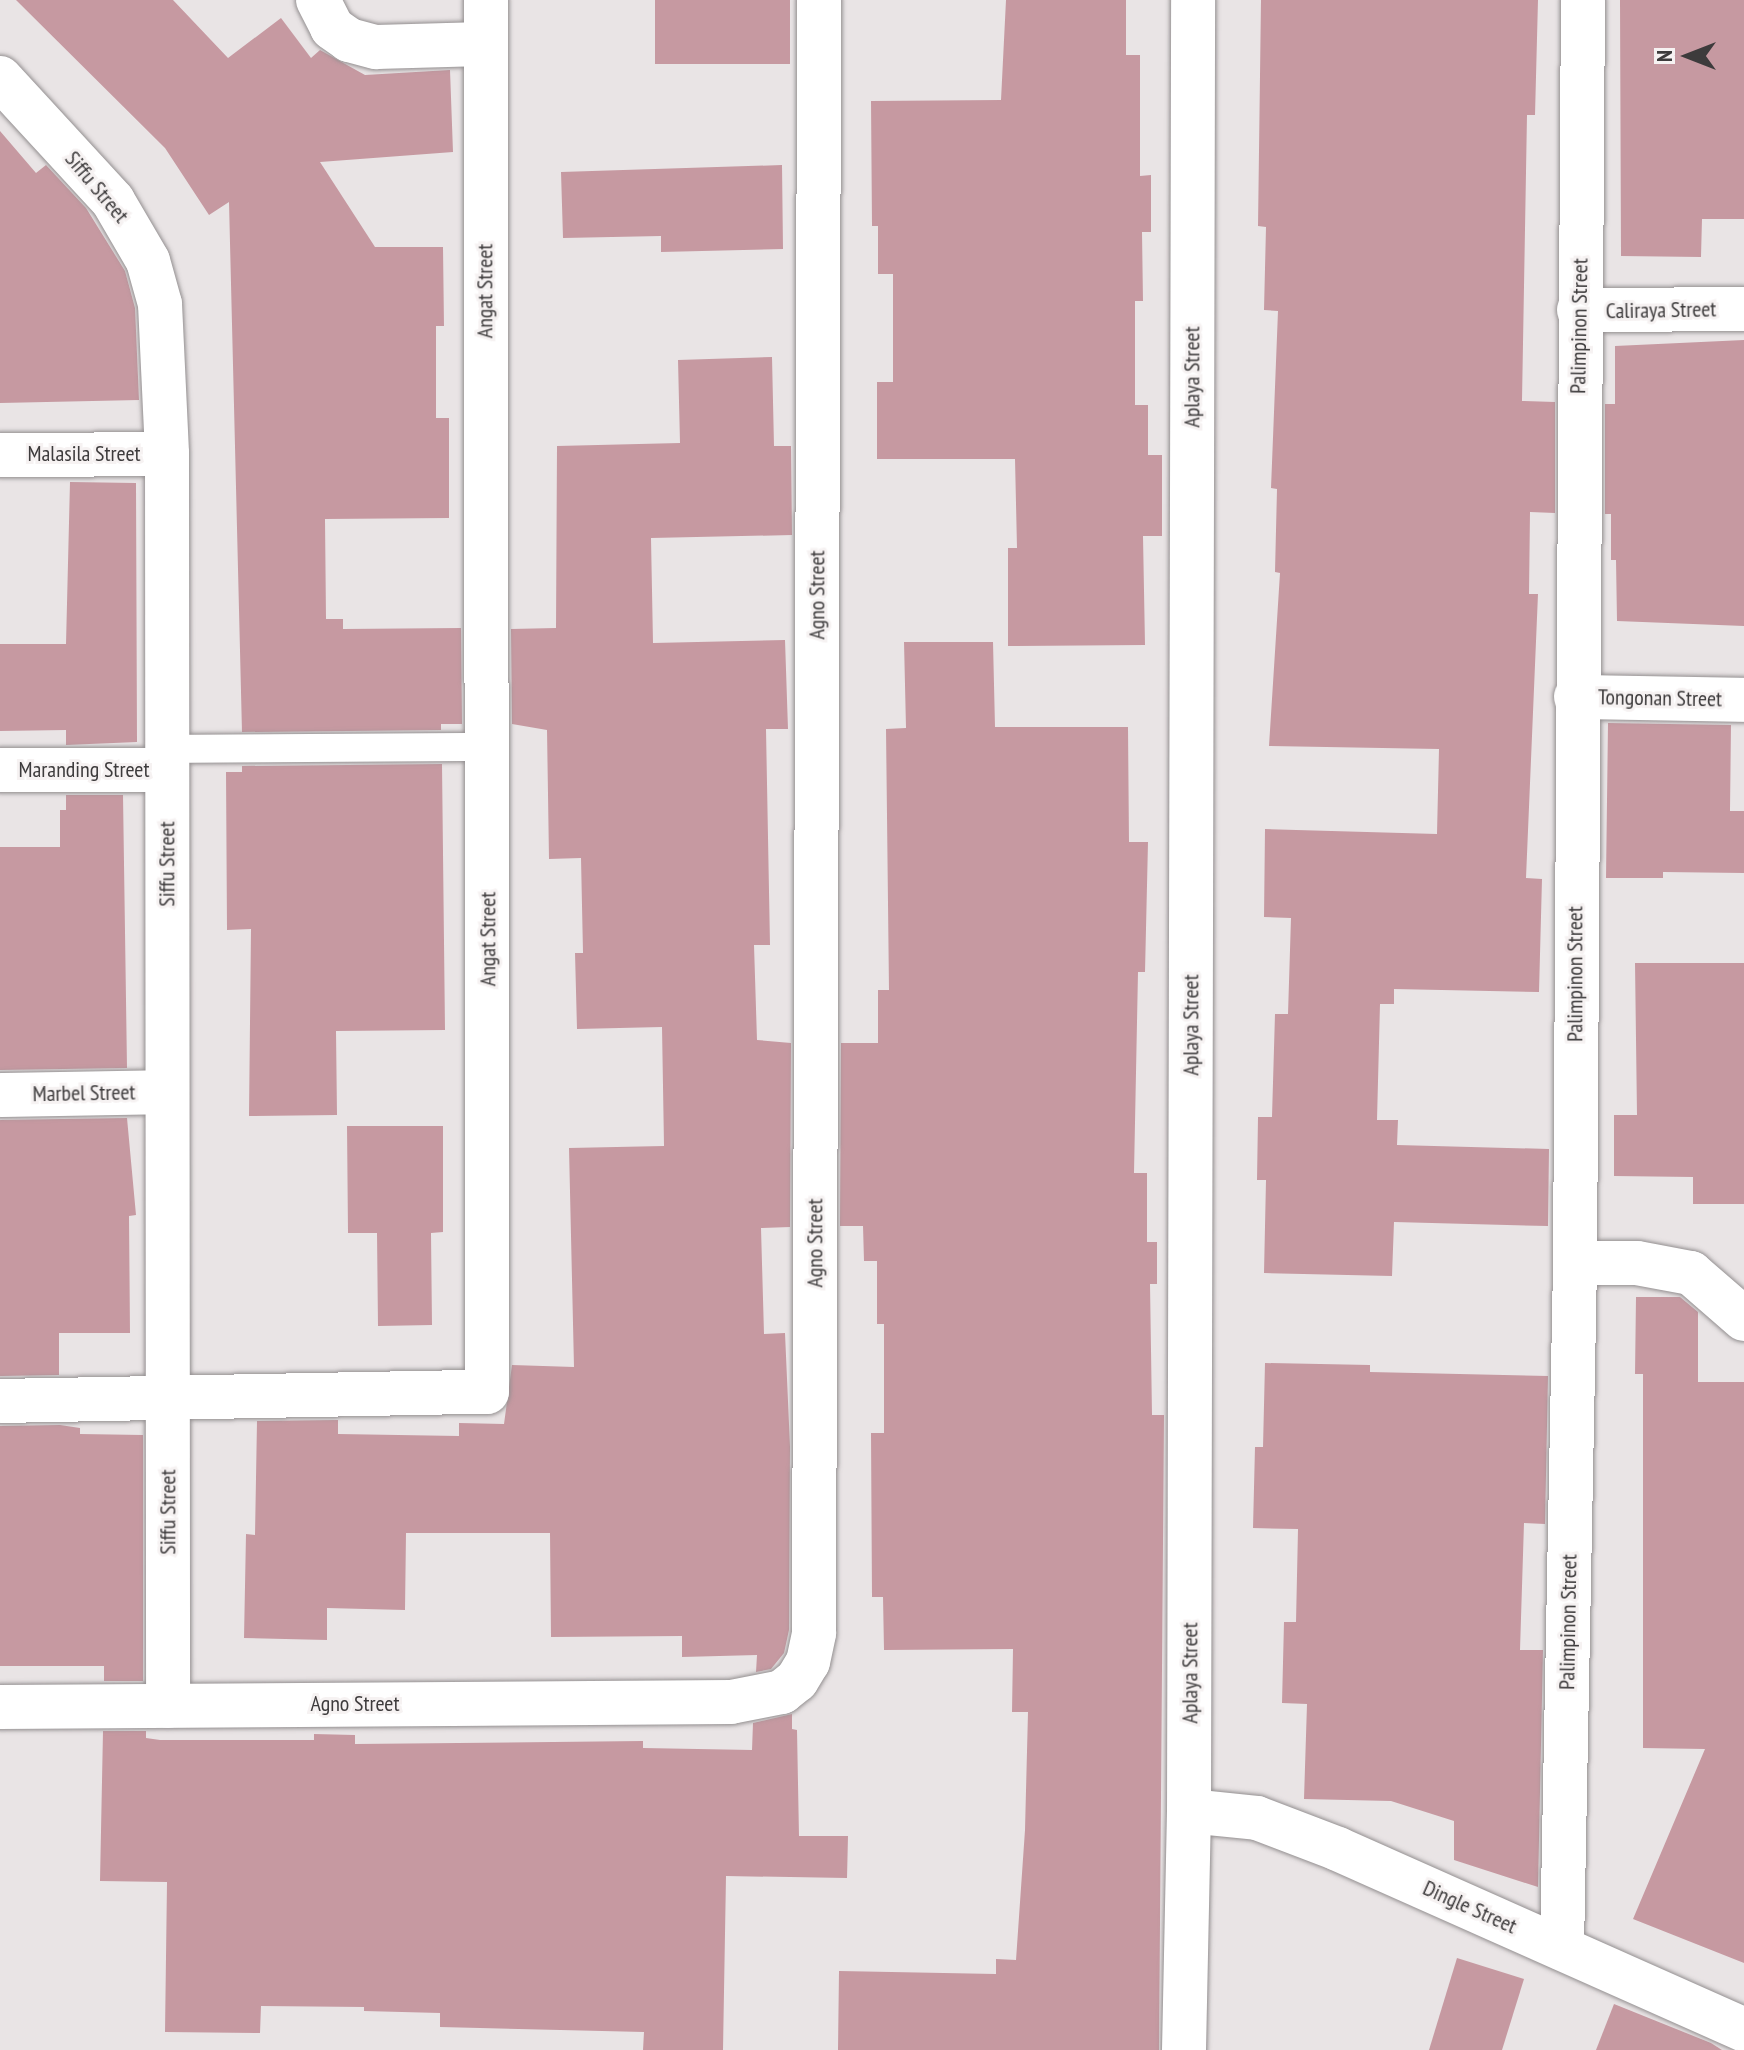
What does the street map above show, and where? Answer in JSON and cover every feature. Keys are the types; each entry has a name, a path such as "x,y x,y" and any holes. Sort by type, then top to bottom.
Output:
{"street":[{"path":"318,0 332,28 349,40 376,47 483,44"},
{"name":"Angat Street","path":"0,1401 168,1395 487,1392 489,747 483,44 486,0"},
{"name":"Agno Street","path":"0,1707 731,1702 782,1692 797,1680 808,1662 814,1633 819,0"},
{"name":"Aplaya Street","path":"1184,2050 1189,1811 1193,0"},
{"name":"Palimpinon Street","path":"1562,1948 1575,1263 1576,697 1583,0"},
{"name":"Siffu Street","path":"0,78 113,201 148,261 160,304 167,454 168,1706"},
{"name":"Caliraya Street","path":"1579,310 1744,309"},
{"name":"Malasila Street","path":"0,455 167,454"},
{"name":"Tongonan Street","path":"1576,697 1744,700"},
{"name":"Maranding Street","path":"0,770 167,760"},
{"name":"Marbel Street","path":"0,1095 167,1092"},
{"path":"1575,1263 1637,1263 1691,1273 1744,1319"},
{"name":"Dingle Street","path":"1189,1811 1257,1818 1562,1948 1744,2030"}],"lane":[{"path":"167,760 489,747"}],"building":[{"path":"16,0 173,0 228,58 281,18 311,58 320,50 365,75 450,70 453,152 320,162 375,247 443,247 444,326 436,326 436,418 449,418 449,518 325,519 326,619 343,619 343,629 461,628 462,724 441,724 441,730 242,732 229,202 209,215 165,148"},
{"path":"655,0 790,0 790,64 655,64"},
{"path":"1006,0 1126,0 1126,55 1140,55 1140,176 1151,175 1151,232 1142,232 1143,301 1135,301 1135,405 1148,405 1148,455 1162,455 1162,536 1143,536 1145,645 1008,646 1008,548 1017,548 1015,459 877,459 877,382 893,382 893,274 878,274 878,226 872,226 871,101 1001,100"},
{"path":"1261,0 1538,0 1535,115 1527,115 1522,401 1555,402 1555,513 1530,512 1529,594 1538,594 1526,878 1542,879 1539,992 1394,989 1394,1004 1380,1004 1377,1120 1398,1120 1397,1145 1549,1149 1548,1226 1394,1222 1392,1276 1264,1273 1266,1180 1257,1180 1258,1117 1272,1117 1275,1014 1288,1014 1291,918 1264,917 1265,829 1437,834 1439,749 1269,746 1280,573 1275,572 1277,489 1271,488 1278,311 1264,310 1266,227 1258,226"},
{"path":"1620,0 1744,0 1744,219 1702,219 1701,257 1621,256"},
{"path":"0,131 36,173 46,165 86,208 125,271 135,308 139,400 0,403"},
{"path":"782,165 783,249 661,252 661,236 563,238 561,172"},
{"path":"1744,340 1744,626 1617,621 1616,560 1611,560 1611,514 1605,514 1605,404 1615,404 1615,346"},
{"path":"772,357 774,446 791,446 792,535 651,538 653,643 785,640 788,729 766,729 770,945 754,945 757,1040 791,1043 790,1227 761,1228 764,1334 785,1333 790,1447 789,1630 784,1653 771,1669 756,1672 757,1655 682,1657 682,1636 551,1637 550,1533 406,1533 405,1610 327,1608 327,1640 244,1638 246,1534 255,1535 257,1421 338,1420 338,1434 459,1436 459,1423 504,1424 512,1365 574,1367 569,1148 664,1146 662,1027 577,1029 575,953 583,953 581,858 549,859 547,730 512,724 511,629 556,628 557,446 680,443 678,360"},
{"path":"70,482 136,483 137,742 66,745 66,730 0,731 0,644 66,644"},
{"path":"904,642 993,642 995,727 1128,727 1129,842 1148,842 1145,972 1138,972 1134,1173 1147,1173 1147,1242 1157,1242 1157,1284 1150,1284 1152,1415 1164,1415 1159,2050 838,2050 839,1971 996,1974 996,1959 1016,1960 1025,1830 1028,1712 1012,1712 1013,1649 884,1650 883,1597 872,1597 871,1433 884,1433 884,1324 877,1324 877,1261 864,1261 863,1226 840,1226 841,1043 878,1043 878,990 889,990 886,729 906,728"},
{"path":"1608,723 1731,725 1730,811 1744,811 1744,873 1663,872 1663,878 1606,878"},
{"path":"442,764 445,1030 336,1031 337,1115 249,1116 251,929 227,930 226,772 242,772 242,766"},
{"path":"66,795 123,795 127,1068 0,1070 0,847 60,847 60,810 66,810"},
{"path":"1635,963 1744,963 1744,1204 1693,1204 1693,1177 1614,1176 1614,1115 1637,1115"},
{"path":"127,1118 136,1215 129,1216 130,1333 59,1333 59,1375 0,1376 0,1120"},
{"path":"347,1126 443,1126 443,1232 431,1233 432,1325 378,1326 377,1233 348,1233"},
{"path":"1636,1297 1680,1297 1698,1312 1698,1382 1744,1382 1744,1963 1633,1919 1705,1749 1643,1748 1643,1374 1635,1374"},
{"path":"1265,1363 1370,1365 1370,1372 1548,1376 1545,1524 1524,1523 1520,1650 1543,1650 1538,1887 1454,1860 1454,1821 1391,1801 1304,1799 1307,1704 1282,1703 1284,1622 1296,1622 1298,1529 1253,1528 1255,1447 1263,1447"},
{"path":"60,1425 80,1428 80,1434 143,1435 143,1681 104,1681 104,1666 0,1666 0,1426"},
{"path":"792,1714 792,1729 797,1730 799,1836 848,1836 847,1878 726,1876 723,2050 643,2050 644,2032 440,2027 440,2013 364,2011 364,2007 261,2006 260,2033 165,2032 167,1882 100,1881 103,1731 146,1731 146,1738 160,1740 314,1740 314,1734 355,1735 355,1744 643,1741 643,1748 752,1750 753,1723"},
{"path":"1457,1958 1524,1979 1502,2050 1429,2050"},
{"path":"1614,2004 1711,2043 1722,2050 1596,2050"}]}
